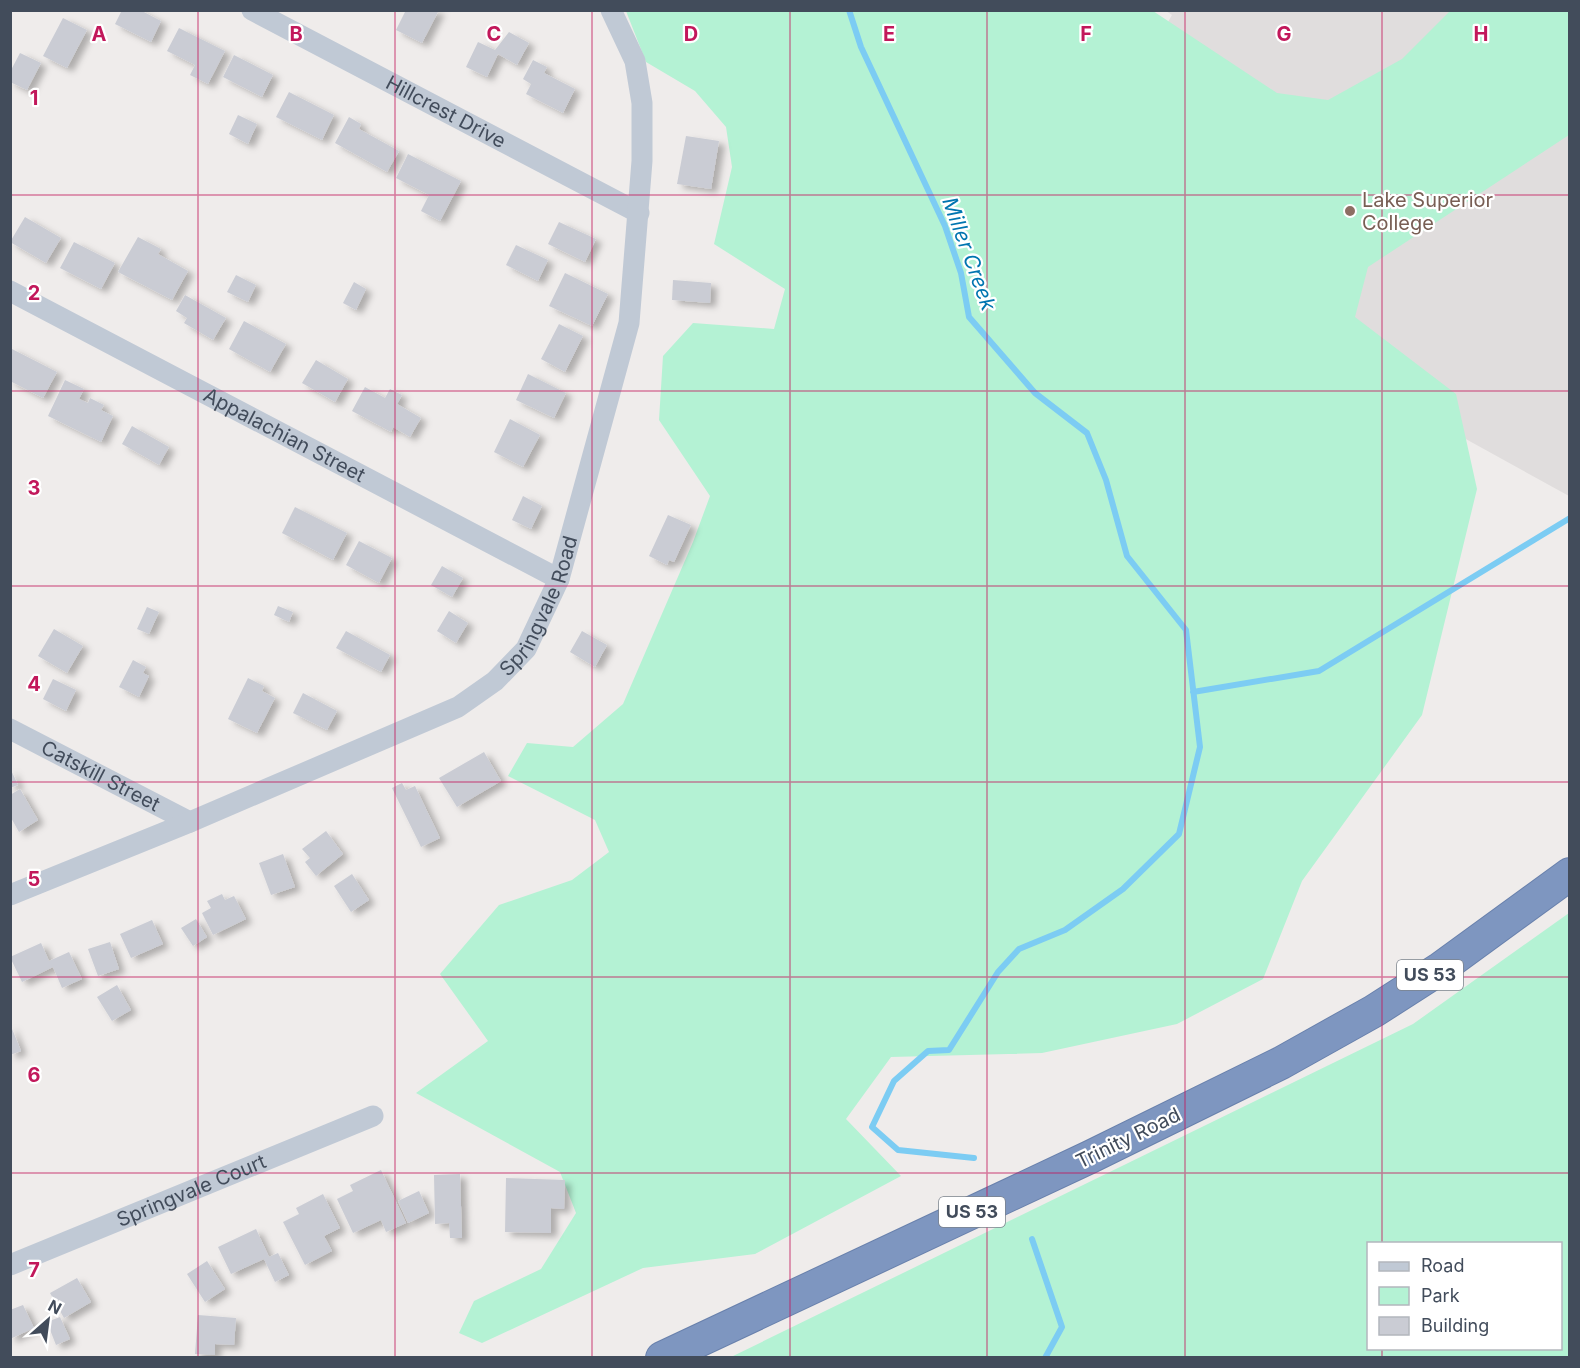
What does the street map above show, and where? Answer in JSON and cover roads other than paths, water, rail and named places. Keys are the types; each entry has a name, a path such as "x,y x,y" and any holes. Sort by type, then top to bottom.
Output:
{"highway":[{"name":"Trinity Road","path":"662,1358 1090,1157 1281,1063 1374,1011 1441,968 1569,874"}],"street":[{"name":"Hillcrest Drive","path":"252,10 639,213"},
{"name":"Springvale Road","path":"10,895 190,822 458,707 495,681 526,650 559,579 629,323 639,213 642,103 635,61 611,10"},
{"name":"Appalachian Street","path":"10,291 559,579"},
{"name":"Catskill Street","path":"10,729 190,822"},
{"name":"Springvale Court","path":"10,1265 373,1116"}],"waterway":[{"name":"Miller Creek","path":"849,10 861,47 945,226 961,273 969,317 1035,393 1087,433 1106,480 1127,556 1186,630 1200,747 1179,834 1123,889 1065,930 1019,949 998,972 949,1050 928,1051 894,1081 872,1127 898,1150 974,1158"},
{"path":"1193,692 1319,671 1570,518"},
{"name":"Miller Creek","path":"1032,1239 1062,1327 1045,1358"}],"place":[{"name":"Lake Superior College","path":"1350,211"}]}
